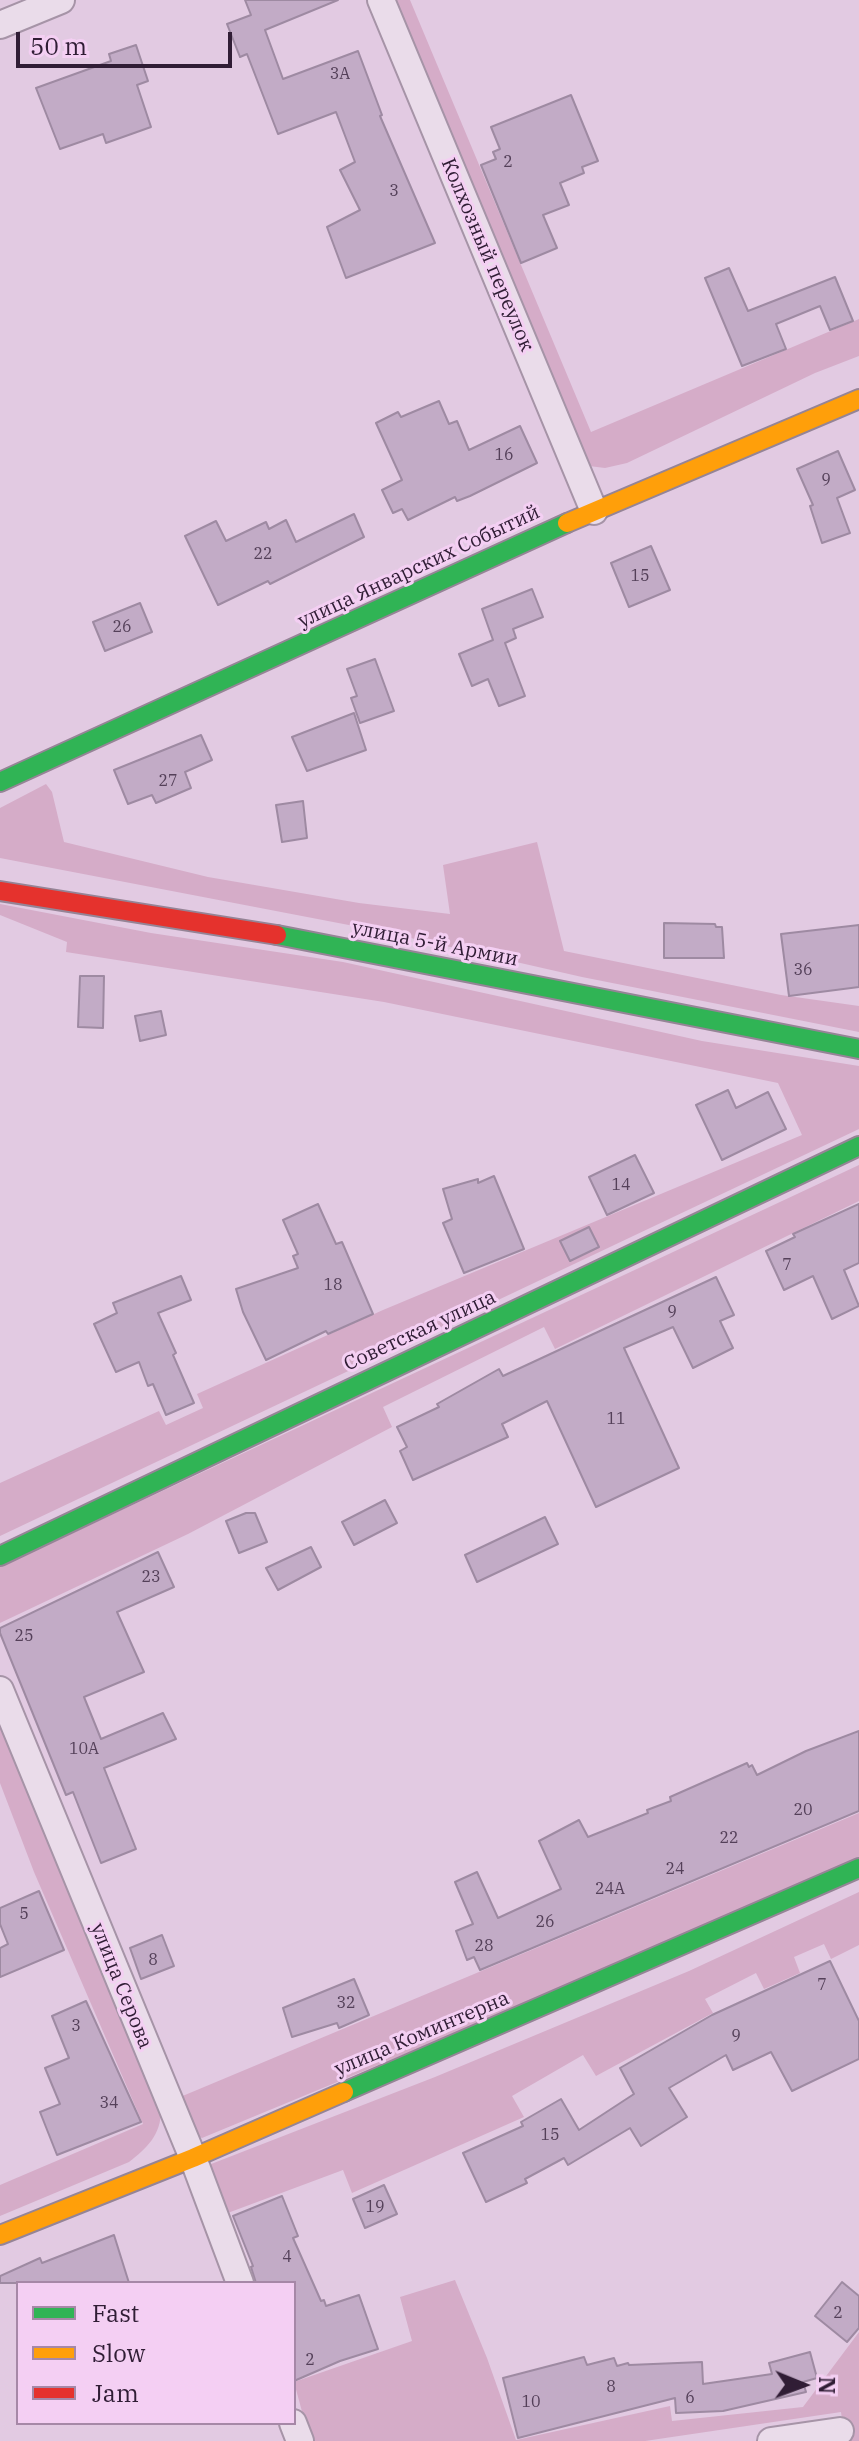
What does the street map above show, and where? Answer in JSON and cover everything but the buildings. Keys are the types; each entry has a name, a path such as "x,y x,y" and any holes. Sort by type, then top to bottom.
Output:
{"street":[{"path":"0,25 61,0"},
{"name":"Колхозный переулок","path":"381,0 594,511"},
{"name":"улица Январских Событий","path":"0,782 594,511 859,399"},
{"name":"улица 5-й Армии","path":"0,891 242,928 859,1049"},
{"name":"Советская улица","path":"0,1556 859,1146"},
{"name":"улица Серова","path":"0,1690 193,2158 239,2281"},
{"name":"улица Коминтерна","path":"0,2235 193,2158 859,1868"},
{"path":"771,2441 840,2431"}],"shaded area":[{"path":"387,0 410,0 591,432 859,319 859,356 815,373 627,463 605,468 589,466"},
{"path":"46,784 52,792 64,842 208,877 359,903 450,914 443,865 537,842 564,951 781,995 859,1006 859,1032 582,977 380,931 0,858 0,808"},
{"path":"0,904 151,933 343,962 702,1041 859,1066 859,1129 0,1536 0,1483 159,1411 166,1425 203,1408 197,1394 383,1310 802,1135 778,1083 384,1002 66,952 67,942 0,915"},
{"path":"859,1165 859,1201 555,1349 544,1327 383,1407 392,1427 188,1534 0,1623 0,1567"},
{"path":"0,1723 161,2110 159,2127 152,2140 129,2162 0,2216 0,2185 143,2124 34,1872 0,1783"},
{"path":"859,1813 859,1866 202,2138 191,2132 173,2100"},
{"path":"859,1892 859,1945 831,1959 824,1944 794,1957 800,1973 764,1989 756,1973 705,1999 713,2013 596,2076 583,2055 512,2096 524,2117 352,2193 343,2170 225,2214 206,2166 435,2077 689,1971"},
{"path":"455,2280 516,2440 670,2406 672,2421 803,2407 859,2332 859,2441 845,2441 841,2412 645,2441 310,2441 296,2381 412,2341 400,2297"}],"traffic: fast":[{"path":"0,782 567,523"},
{"path":"277,935 859,1049"},
{"path":"0,1556 859,1146"},
{"path":"344,2092 859,1868"}],"traffic: slow":[{"path":"567,523 859,399"},
{"path":"0,2235 193,2158 344,2092"}],"traffic: jam":[{"path":"0,891 277,935"}]}
